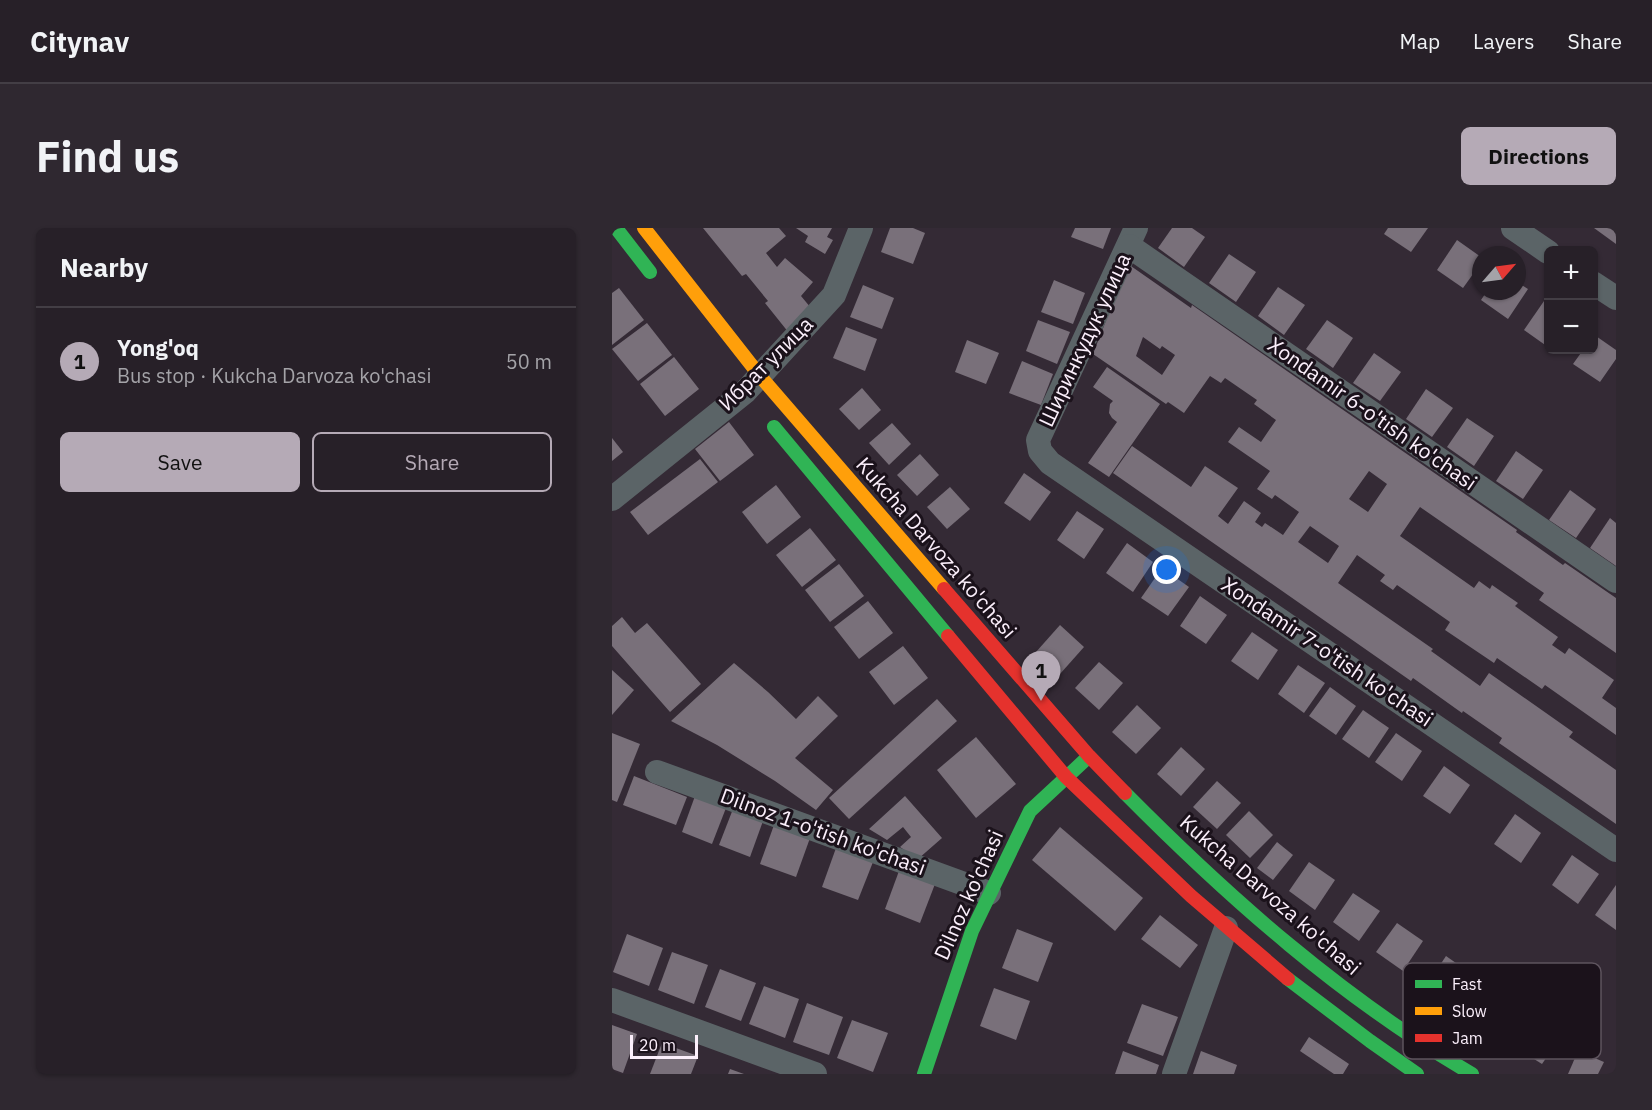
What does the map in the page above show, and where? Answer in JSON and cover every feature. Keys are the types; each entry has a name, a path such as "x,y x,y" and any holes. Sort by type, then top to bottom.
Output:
{"main road":[{"path":"616,228 659,283"},
{"name":"Kukcha Darvoza ko'chasi","path":"644,228 749,388 1089,756 1165,833 1289,944 1403,1031"},
{"path":"767,418 1066,777 1120,831 1226,928 1375,1046 1417,1074"},
{"name":"Dilnoz ko'chasi","path":"924,1074 972,931 1030,811 1089,756"},
{"name":"Kukcha Darvoza ko'chasi","path":"1445,1059 1472,1074"}],"street":[{"name":"Ибрат улица","path":"612,499 749,388 834,295 861,228"},
{"path":"1513,228 1544,249"},
{"name":"Ширинкудук улица","path":"1040,451 1038,440 1132,237"},
{"name":"Xondamir 6-o'tish ko'chasi","path":"1132,237 1616,581"},
{"path":"1598,286 1616,298"},
{"name":"Xondamir 7-o'tish ko'chasi","path":"1040,451 1050,463 1616,850"},
{"name":"Dilnoz 1-o'tish ko'chasi","path":"657,772 989,893"},
{"path":"1174,1074 1226,928"},
{"path":"612,1000 815,1074"}],"building":[{"path":"703,228 779,228 786,236 766,253 777,267 785,258 813,282 801,296 811,308 789,333 765,303 768,301 746,274 742,276"},
{"path":"796,228 832,228 827,237 833,240 825,254 805,242 808,236"},
{"path":"890,228 913,228 925,233 913,264 881,252"},
{"path":"1075,228 1111,228 1103,249 1071,237"},
{"path":"1172,228 1192,228 1205,237 1184,267 1158,248"},
{"path":"1388,228 1428,228 1411,252 1384,234"},
{"path":"1594,228 1616,228 1616,244"},
{"path":"1457,240 1472,251 1472,276 1463,288 1437,270"},
{"path":"1229,254 1256,272 1236,302 1209,283"},
{"path":"1128,264 1191,308 1192,305 1517,530 1516,532 1563,565 1565,563 1616,598 1616,653 1539,600 1544,593 1420,507 1400,536 1474,588 1479,581 1490,589 1492,585 1518,603 1515,606 1558,637 1552,645 1565,654 1569,648 1614,680 1602,698 1616,708 1616,735 1545,685 1542,689 1497,658 1494,663 1445,630 1450,622 1397,585 1393,590 1380,581 1385,575 1357,555 1338,583 1433,649 1431,651 1480,686 1489,673 1573,732 1569,737 1616,770 1616,824 1499,743 1502,738 1413,678 1411,681 1113,473 1132,446 1191,487 1205,466 1238,488 1218,516 1228,524 1244,501 1261,513 1255,522 1262,527 1265,523 1283,535 1299,512 1275,495 1272,499 1257,489 1270,471 1228,442 1239,427 1261,442 1276,420 1254,404 1257,400 1225,378 1221,383 1210,376 1184,413 1168,402 1166,404 1093,354","holes":["1143,337 1160,349 1162,346 1175,355 1162,375 1136,356","1369,471 1387,484 1368,512 1349,499","1310,526 1339,546 1328,563 1298,542"]},
{"path":"1054,280 1085,293 1073,324 1041,312"},
{"path":"863,285 894,298 882,329 850,317"},
{"path":"1278,287 1305,305 1284,335 1258,316"},
{"path":"619,288 644,320 612,345 612,293"},
{"path":"1481,300 1521,300 1508,319"},
{"path":"1544,301 1544,344 1524,330"},
{"path":"1038,320 1070,332 1057,364 1026,351"},
{"path":"1327,320 1353,338 1333,368 1306,349"},
{"path":"647,323 672,355 638,381 612,349"},
{"path":"846,327 877,339 865,371 833,358"},
{"path":"1598,337 1616,350 1616,359 1600,382 1573,364 1580,354 1598,354"},
{"path":"967,340 999,353 986,384 955,372"},
{"path":"1374,353 1401,372 1380,401 1353,383"},
{"path":"674,357 699,389 665,416 640,384"},
{"path":"1022,361 1053,374 1041,405 1009,393"},
{"path":"1107,367 1160,404 1109,477 1088,463 1117,422 1109,413 1110,404 1113,401 1093,387"},
{"path":"862,388 881,410 859,430 839,409"},
{"path":"1426,389 1453,408 1432,437 1406,419"},
{"path":"1467,418 1494,436 1474,466 1447,447"},
{"path":"729,422 754,455 720,481 695,449"},
{"path":"892,423 911,444 889,465 869,443"},
{"path":"612,438 623,452 612,461"},
{"path":"1516,451 1543,470 1523,499 1496,481"},
{"path":"920,454 939,475 917,496 897,475"},
{"path":"700,459 718,482 648,535 630,512"},
{"path":"1024,473 1051,492 1030,521 1004,503"},
{"path":"776,485 801,517 767,544 742,512"},
{"path":"950,487 970,509 947,529 927,507"},
{"path":"1570,490 1596,509 1576,538 1549,520"},
{"path":"1077,511 1104,529 1084,559 1057,540"},
{"path":"1610,518 1616,523 1616,566 1590,548"},
{"path":"810,528 836,560 802,587 776,555"},
{"path":"1127,543 1153,562 1133,592 1106,573"},
{"path":"839,564 864,596 830,622 805,590"},
{"path":"1162,568 1189,587 1168,616 1141,598"},
{"path":"1200,596 1227,615 1206,644 1180,626"},
{"path":"868,601 893,633 859,659 834,627"},
{"path":"622,617 635,633 647,623 701,684 670,712 612,646 612,626"},
{"path":"1060,625 1084,647 1060,674 1036,652"},
{"path":"1252,632 1278,650 1258,680 1231,661"},
{"path":"903,646 928,678 894,705 869,672"},
{"path":"1099,662 1123,683 1099,710 1075,688"},
{"path":"734,663 796,719 818,696 838,716 795,758 833,790 816,810 717,745 671,721"},
{"path":"1298,665 1325,683 1304,713 1278,694"},
{"path":"612,670 634,690 612,715"},
{"path":"1330,687 1356,706 1336,735 1309,716"},
{"path":"937,699 957,721 849,819 829,798"},
{"path":"1137,705 1161,728 1136,754 1112,732"},
{"path":"1363,710 1389,728 1369,758 1342,739"},
{"path":"612,733 640,744 617,802 612,800"},
{"path":"1396,733 1422,751 1402,781 1375,762"},
{"path":"976,737 1016,784 976,818 937,770"},
{"path":"1181,747 1205,769 1181,796 1157,774"},
{"path":"1444,766 1470,785 1450,814 1423,796"},
{"path":"634,776 687,797 676,825 623,805"},
{"path":"1217,781 1241,803 1217,829 1193,807"},
{"path":"695,796 726,808 712,844 682,832"},
{"path":"905,796 942,838 918,859 900,847 911,837 903,827 887,840 869,829"},
{"path":"733,809 763,821 750,857 719,845"},
{"path":"1249,811 1273,835 1250,858 1226,835"},
{"path":"1515,814 1541,833 1521,863 1494,844"},
{"path":"774,825 810,838 796,877 760,864"},
{"path":"1060,827 1143,898 1115,931 1032,860"},
{"path":"1277,842 1293,855 1273,880 1257,868"},
{"path":"836,848 873,862 858,900 822,887"},
{"path":"1572,855 1599,874 1578,904 1552,885"},
{"path":"1309,862 1335,880 1315,910 1289,891"},
{"path":"899,871 935,884 920,923 885,909"},
{"path":"1616,885 1616,930 1595,915"},
{"path":"1353,893 1380,911 1359,941 1333,922"},
{"path":"1160,915 1198,945 1180,968 1141,939"},
{"path":"1397,923 1423,941 1408,963 1403,963 1403,971 1376,952"},
{"path":"1017,929 1053,943 1038,982 1002,968"},
{"path":"627,934 663,948 649,986 613,972"},
{"path":"672,952 708,965 694,1004 658,990"},
{"path":"1446,956 1456,963 1441,963"},
{"path":"720,969 756,983 741,1021 705,1007"},
{"path":"764,986 799,999 785,1038 749,1024"},
{"path":"994,988 1030,1001 1016,1040 980,1026"},
{"path":"807,1003 843,1017 829,1055 793,1042"},
{"path":"1142,1004 1178,1017 1163,1056 1127,1043"},
{"path":"852,1020 888,1033 873,1072 837,1058"},
{"path":"612,1025 637,1034 623,1073 612,1069"},
{"path":"1309,1037 1349,1064 1343,1074 1334,1074 1300,1051"},
{"path":"662,1043 698,1056 691,1074 650,1074"},
{"path":"1123,1051 1159,1065 1156,1074 1115,1074"},
{"path":"1201,1051 1237,1065 1234,1074 1193,1074"},
{"path":"1534,1059 1545,1059 1542,1064"},
{"path":"1575,1059 1597,1059 1604,1062 1598,1074 1568,1074"},
{"path":"730,1069 744,1074 728,1074"}],"traffic: fast":[{"path":"616,228 650,272"},
{"path":"774,427 948,636"},
{"path":"924,1074 972,931 1030,811 1086,759"},
{"path":"1125,793 1205,871 1289,945 1403,1030"},
{"path":"1288,979 1417,1074"},
{"path":"1447,1059 1472,1074"}],"traffic: slow":[{"path":"644,228 760,376 944,589"}],"traffic: jam":[{"path":"944,589 1089,756 1125,793"},
{"path":"948,636 1066,777 1191,896 1288,979"}],"place":[{"name":"Yong'oq","path":"1041,701"}]}
